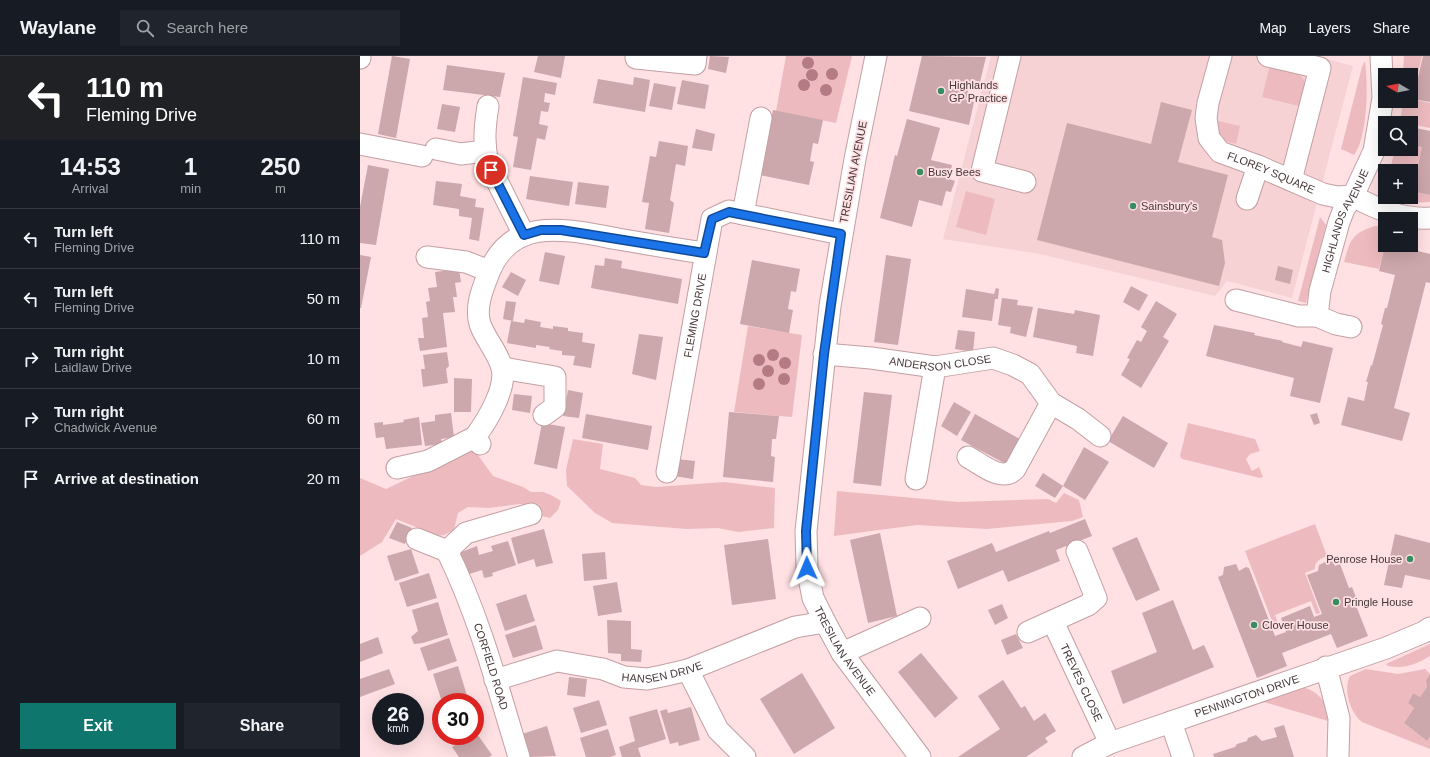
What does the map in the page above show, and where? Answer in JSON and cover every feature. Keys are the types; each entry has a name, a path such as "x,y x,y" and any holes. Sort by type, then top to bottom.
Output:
{"street":[{"path":"636,58 694,64 696,56"},
{"name":"TRESILIAN AVENUE","path":"876,56 841,234 824,354 806,531 807,568 813,598 842,653 920,757"},
{"path":"1010,56 982,171 1025,182"},
{"name":"FLOREY SQUARE","path":"1221,56 1207,110 1206,128 1209,138 1220,152 1258,166 1323,194 1337,197 1353,196"},
{"path":"1268,56 1320,68 1291,180"},
{"name":"HIGHLANDS AVENUE","path":"1317,316 1320,292 1339,222 1344,209 1353,196 1374,150 1383,98 1381,56"},
{"path":"488,106 485,131 485,151 490,168 524,235"},
{"path":"743,214 761,118"},
{"path":"360,144 461,154 485,151"},
{"path":"1248,199 1258,166"},
{"path":"1353,196 1373,208 1404,216 1430,218"},
{"name":"FLEMING DRIVE","path":"667,472 704,253 712,219 729,212 841,234"},
{"path":"397,468 428,461 478,440 496,402 502,368 480,324 480,293 489,272 503,249 524,235 541,230 561,230 704,253"},
{"path":"427,257 466,262 489,272"},
{"path":"1236,300 1299,316 1317,316 1336,324 1351,327"},
{"name":"ANDERSON CLOSE","path":"824,354 871,358 935,367 992,358 1013,365 1030,374 1051,403 1078,419 1100,436"},
{"path":"916,479 935,367"},
{"path":"502,368 555,377 555,407 544,415"},
{"path":"968,457 1002,475 1010,473 1015,469 1051,403"},
{"path":"417,539 447,551 466,534 531,514"},
{"name":"CORFIELD ROAD","path":"447,551 460,578 495,680 519,757"},
{"path":"1028,632 1053,622 1092,603 1096,598 1077,551"},
{"path":"842,653 920,618"},
{"name":"HANSEN DRIVE","path":"495,680 557,661 603,669 624,677 647,679 688,670 795,627 825,622"},
{"name":"TREVES CLOSE","path":"1053,622 1110,743"},
{"name":"PENNINGTON DRIVE","path":"1083,757 1110,743 1326,667 1386,648 1430,628"},
{"path":"1326,667 1339,718 1338,757"},
{"path":"688,670 718,730 745,757"},
{"path":"1171,722 1183,757"}],"shaded area":[{"path":"786,56 852,56 836,123 776,111"},
{"path":"991,56 1316,56 1353,66 1292,298 1227,281 1215,296 1040,254 943,239"},
{"path":"1404,56 1422,56 1418,73 1418,68 1403,68"},
{"path":"1365,61 1367,83 1366,110 1362,136 1354,155 1341,149 1362,67"},
{"path":"1270,65 1291,70 1304,79 1304,90 1299,106 1262,97"},
{"path":"1418,100 1430,103 1430,128 1418,126 1418,116 1401,116 1402,108 1418,108"},
{"path":"1218,121 1240,126 1236,144 1222,140 1216,130"},
{"path":"1418,146 1422,147 1418,166 1418,164 1391,164 1393,156 1418,156"},
{"path":"966,191 995,199 986,235 956,227"},
{"path":"1418,192 1430,195 1430,202 1418,203"},
{"path":"1320,217 1326,225 1306,303 1298,301"},
{"path":"1378,226 1378,252 1383,252 1379,269 1344,262 1353,238 1361,231"},
{"path":"748,326 802,335 792,417 734,412"},
{"path":"1188,423 1255,439 1260,451 1250,454 1246,459 1252,471 1259,467 1263,477 1260,478 1182,459 1180,456"},
{"path":"573,439 603,444 600,469 635,478 641,485 656,487 724,482 775,488 774,528 738,532 718,528 687,529 612,523 595,513 567,486 566,470"},
{"path":"475,451 493,476 523,487 531,492 543,492 551,495 561,501 558,510 550,518 542,516 532,506 519,504 489,508 468,507 458,513 454,530 444,535 431,537 421,529 396,519 382,542 360,556 360,478 386,489 459,454"},
{"path":"837,491 958,502 1048,499 1056,503 1064,493 1079,500 1083,517 1072,521 987,529 917,525 834,536"},
{"path":"1315,524 1327,556 1317,562 1315,569 1305,573 1320,613 1316,614 1311,601 1275,615 1280,629 1276,631 1245,551"},
{"path":"1430,644 1430,656 1420,662 1405,667 1388,666 1386,664"},
{"path":"1366,669 1398,674 1425,669 1430,674 1426,680 1427,687 1420,697 1413,693 1408,703 1414,708 1404,723 1427,741 1430,737 1430,749 1362,722 1354,713 1349,700 1347,688 1348,682 1350,676"},
{"path":"1302,687 1318,695 1322,699 1327,709 1328,721 1264,702 1263,696"}],"building":[{"path":"392,56 410,59 396,138 378,134"},
{"path":"538,56 565,56 561,78 534,72"},
{"path":"710,56 729,57 726,73 708,69"},
{"name":"Highlands GP Practice","path":"922,56 986,57 980,82 971,79 966,100 974,102 969,125 909,111"},
{"path":"1423,56 1430,56 1430,102 1418,100 1418,78"},
{"path":"447,65 505,73 500,97 443,90"},
{"path":"523,77 557,83 555,95 545,93 544,102 550,103 548,112 541,111 539,124 548,126 545,140 537,138 531,170 513,167 518,137 513,136"},
{"path":"634,77 650,80 645,112 593,103 598,79 633,85"},
{"path":"682,80 709,85 705,109 677,104"},
{"path":"654,83 676,87 672,110 649,106"},
{"name":"Sainsbury's","path":"1161,102 1192,110 1178,162 1228,175 1212,237 1222,240 1225,263 1219,286 1037,240 1067,123 1151,144"},
{"path":"442,104 460,107 455,132 437,129"},
{"path":"773,110 823,120 818,144 813,143 810,161 814,162 809,185 760,175"},
{"name":"Busy Bees","path":"907,119 940,128 931,160 952,165 949,179 955,181 951,192 946,191 942,206 919,200 912,227 880,218 895,155 897,156"},
{"path":"1418,128 1430,131 1430,195 1418,192 1418,166 1422,147 1418,146"},
{"path":"696,129 715,134 712,151 692,148"},
{"path":"659,141 688,146 685,166 676,164 670,200 674,203 669,233 645,229 649,203 642,202 650,156 656,157"},
{"path":"368,165 389,169 376,245 360,243 360,207"},
{"path":"530,176 573,182 569,206 526,199"},
{"path":"436,181 462,184 460,196 476,199 475,207 484,208 479,241 469,239 472,218 459,216 459,209 433,205"},
{"path":"578,182 609,186 606,208 575,204"},
{"path":"1418,251 1430,254 1430,283 1426,282 1394,408 1410,413 1402,441 1341,425 1348,397 1364,401 1368,382 1366,382 1383,325 1381,324 1385,308 1387,308 1395,275 1379,271 1383,252"},
{"path":"545,252 565,256 559,285 539,281"},
{"path":"360,255 371,257 361,308 360,308"},
{"path":"886,255 911,259 898,345 874,342"},
{"path":"605,258 622,261 621,268 682,279 678,304 591,288 595,265 604,266"},
{"path":"752,260 800,269 796,292 791,291 788,309 793,310 789,333 740,324"},
{"path":"1278,266 1293,270 1290,284 1275,280"},
{"path":"459,269 461,282 455,283 457,297 453,297 455,312 443,313 447,347 420,351 418,338 424,338 422,318 428,317 426,302 430,301 428,288 437,287 435,272"},
{"path":"511,272 526,280 518,296 502,287"},
{"path":"1131,286 1148,295 1139,311 1123,302"},
{"path":"996,288 999,289 998,299 995,299 992,321 962,317 966,289 994,294"},
{"path":"1002,298 1018,300 1017,305 1033,307 1026,337 1010,333 1011,327 998,325"},
{"path":"506,301 516,302 513,321 503,319"},
{"path":"1156,301 1177,314 1163,337 1169,341 1141,388 1121,375 1130,359 1127,358 1137,340 1141,342 1147,331 1141,327"},
{"path":"1038,308 1074,314 1075,310 1100,315 1093,356 1076,353 1077,346 1033,337"},
{"path":"525,319 541,322 540,327 553,329 553,326 568,328 568,331 583,333 582,342 595,344 591,368 573,365 575,356 562,355 562,351 549,349 550,347 536,345 536,348 507,343 511,321 524,323"},
{"path":"1214,325 1255,333 1254,335 1283,341 1282,342 1301,347 1303,341 1333,348 1320,403 1290,396 1294,378 1206,356"},
{"path":"958,330 975,332 973,352 955,349"},
{"path":"639,334 663,337 656,380 632,374"},
{"path":"447,352 449,366 446,369 448,383 423,387 421,369 425,369 423,355"},
{"path":"454,378 472,379 471,412 454,412"},
{"path":"568,390 583,393 579,418 563,416"},
{"path":"864,392 892,395 881,486 853,483"},
{"path":"514,394 532,396 530,413 512,410"},
{"path":"954,402 971,412 957,436 941,426"},
{"path":"729,412 779,416 776,439 772,439 771,456 775,457 773,482 723,477"},
{"path":"451,413 454,437 441,439 442,444 425,446 421,423 435,421 435,415"},
{"path":"1317,413 1320,423 1314,425 1310,415"},
{"path":"586,414 652,426 648,450 582,438"},
{"path":"975,414 1020,439 1006,464 961,440"},
{"path":"1123,416 1168,443 1154,468 1108,441"},
{"path":"419,417 422,445 386,449 384,437 376,438 374,423 383,422 383,425 404,422 403,420"},
{"path":"542,423 565,427 557,469 534,464"},
{"path":"1084,447 1109,462 1085,500 1063,486"},
{"path":"677,459 695,461 693,479 674,476"},
{"path":"1043,473 1063,486 1055,498 1035,486"},
{"path":"1085,519 1092,536 1056,550 1060,561 1008,582 1003,570 958,589 947,561 992,543 996,552 1049,531 1050,533"},
{"path":"397,522 412,528 405,544 389,538"},
{"path":"544,529 553,563 536,567 534,559 518,564 511,538"},
{"path":"880,533 897,616 868,623 850,540"},
{"name":"Penrose House","path":"1395,534 1430,543 1430,580 1405,575 1402,588 1384,585"},
{"path":"1137,537 1160,590 1136,601 1112,548"},
{"path":"768,539 776,599 732,605 724,545"},
{"path":"508,541 516,565 492,573 493,576 484,578 482,570 466,575 459,553 477,546 479,555 493,551 491,546"},
{"path":"411,549 419,573 395,581 387,556"},
{"path":"605,552 607,579 584,581 582,554"},
{"path":"1329,560 1333,562 1335,566 1340,564 1349,588 1352,587 1356,597 1353,598 1368,636 1337,648 1331,634 1282,653 1287,666 1257,678 1218,577 1223,575 1224,567 1236,564 1239,571 1246,567 1249,568 1275,636 1286,632 1281,618 1310,606 1314,617 1322,614 1307,575 1318,571 1319,565"},
{"path":"429,573 437,598 407,607 399,583"},
{"path":"617,582 622,612 598,616 593,586"},
{"path":"526,594 535,621 505,631 496,604"},
{"path":"1173,600 1193,650 1204,645 1214,667 1123,704 1111,671 1157,652 1142,613"},
{"path":"438,602 448,635 423,643 414,644 411,637 418,631 412,610"},
{"path":"1002,604 1008,618 995,625 988,610"},
{"path":"607,620 631,621 631,649 642,650 641,662 621,661 621,654 608,653"},
{"path":"536,625 543,649 513,658 505,635"},
{"path":"1016,634 1023,648 1007,655 1001,640"},
{"path":"378,637 383,653 360,662 360,644"},
{"path":"449,638 457,661 428,671 420,648"},
{"path":"921,653 958,698 935,718 898,672"},
{"path":"458,666 466,693 439,693 433,674"},
{"path":"389,669 395,684 360,697 360,679"},
{"path":"802,673 835,728 794,754 760,699"},
{"path":"1430,674 1430,737 1427,741 1404,723 1414,708 1408,703 1413,693 1420,697 1427,687 1426,680"},
{"path":"569,677 587,679 585,697 567,695"},
{"path":"1003,680 1021,708 1025,706 1034,721 1045,713 1056,731 1045,738 1048,742 1026,757 958,757 1000,729 978,696"},
{"path":"599,700 607,725 581,733 573,708"},
{"path":"691,707 700,740 679,746 678,742 670,744 660,711 667,709 668,713"},
{"path":"657,709 666,739 638,748 641,757 622,757 619,747 635,741 629,717"},
{"path":"1284,725 1294,757 1214,757 1213,754 1235,747 1237,744 1247,741 1248,738 1256,735 1262,741 1277,737 1274,728"},
{"path":"547,726 556,756 529,757 522,734"},
{"path":"608,729 616,755 610,757 586,757 580,738"},
{"path":"484,744 492,755 489,757 459,757 452,747 455,745 484,745"}],"place":[{"name":"Highlands GP Practice","path":"941,91"},
{"name":"Busy Bees","path":"920,172"},
{"name":"Sainsbury's","path":"1133,206"},
{"name":"Penrose House","path":"1410,559"},
{"name":"Pringle House","path":"1336,602"},
{"name":"Clover House","path":"1254,625"}],"route":[{"path":"491,170 524,235 548,229 576,231 704,253 712,219 729,212 841,234 824,354 806,531 807,568"}]}
